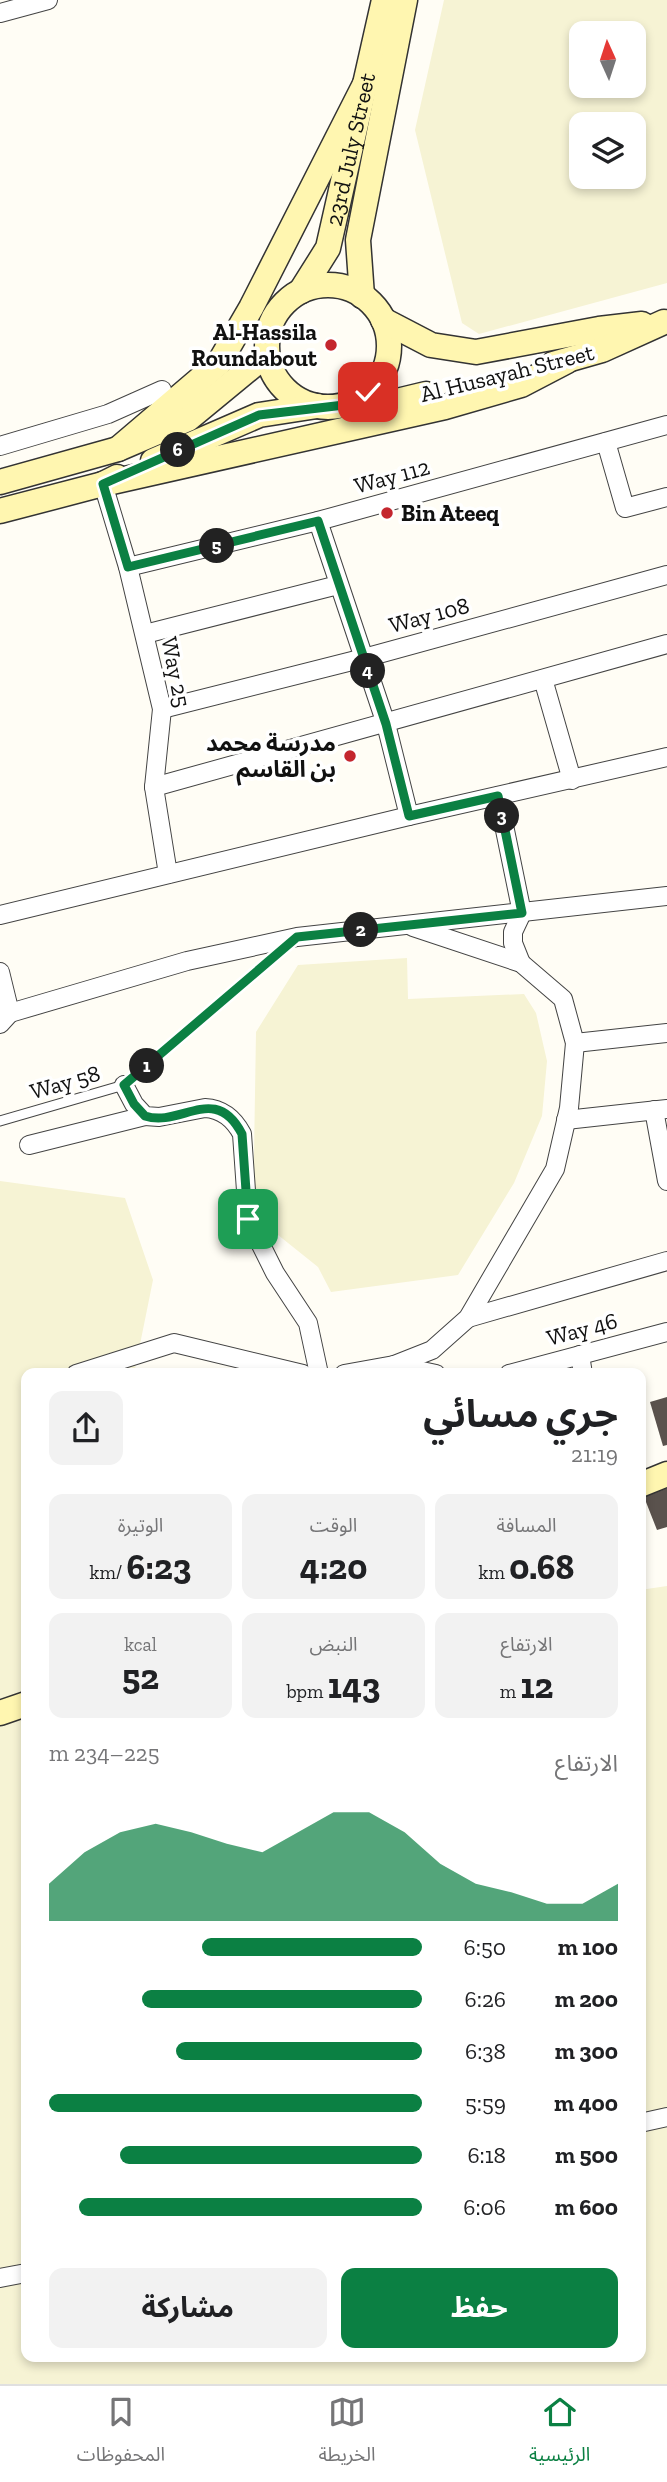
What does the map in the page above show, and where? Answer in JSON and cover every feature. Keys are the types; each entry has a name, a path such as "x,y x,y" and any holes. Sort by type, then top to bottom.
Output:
{"main road":[{"name":"23rd July Street","path":"301,291 328,248 384,0"},
{"name":"23rd July Street","path":"362,296 358,240 405,0"},
{"path":"118,449 219,363 257,296 365,83"},
{"path":"103,484 259,415 344,405 368,392 384,371 389,345 383,320 372,304 362,296 339,286 313,287 301,291 281,307 269,327 267,354 278,382 303,402 318,406"},
{"name":"Al Husayah Street","path":"383,320 431,345 476,352 599,329 665,322"},
{"name":"Al Husayah Street","path":"344,405 397,401 567,361 602,350 665,322"},
{"path":"0,482 118,449 188,419 267,354"},
{"path":"0,511 103,484 445,407 521,385 567,361"},
{"path":"646,1483 667,1474"},
{"path":"0,1713 21,1706"}],"street":[{"path":"0,13 48,0"},
{"path":"0,446 108,414 162,390"},
{"name":"Way 112","path":"128,567 318,521 667,425"},
{"path":"606,442 625,508 667,497"},
{"name":"Way 25","path":"103,484 128,567 162,709 154,787 168,874"},
{"path":"318,521 386,724 409,816"},
{"name":"Way 108","path":"162,709 364,658 667,575"},
{"path":"145,634 338,585"},
{"path":"154,787 667,644"},
{"path":"542,680 572,780"},
{"path":"0,915 667,757"},
{"path":"498,796 522,913 513,932 513,943 521,963"},
{"path":"0,972 5,1019 187,961 297,937 667,896"},
{"path":"377,1368 394,1365 432,1350 468,1318 555,1169 566,1120 575,1043 564,999 521,963 407,925"},
{"path":"575,1043 667,1032"},
{"path":"124,1085 134,1104 145,1116"},
{"path":"29,1145 145,1116 159,1117 212,1108 229,1117 242,1134 248,1219 275,1273 308,1323 318,1368"},
{"path":"566,1120 660,1110 667,1181"},
{"path":"468,1318 667,1261"},
{"name":"Way 46","path":"531,1368 667,1332"},
{"path":"95,1368 174,1343 278,1368"},
{"path":"580,1355 582,1368"},
{"path":"394,1365 408,1368"},
{"path":"646,2122 667,2117"},
{"path":"0,2278 21,2274"}],"lane":[{"name":"Way 58","path":"0,1121 124,1085 297,937"}],"shaded area":[{"path":"444,0 667,0 667,283 479,334 462,323 415,130"},
{"path":"407,958 408,999 524,994 536,1013 547,1061 542,1116 514,1183 458,1275 331,1292 318,1267 253,1215 256,1032 298,965"},
{"path":"0,1181 125,1198 153,1280 135,1368 21,1368 21,2362 646,2362 646,1589 667,1586 667,2384 0,2384"}],"building":[{"path":"667,1397 667,1445 663,1446 650,1402"},
{"path":"667,1488 667,1527 657,1530 646,1496"}],"place":[{"name":"Al-Hassila Roundabout","path":"331,345"},
{"name":"Bin Ateeq","path":"387,513"},
{"name":"مدرسة محمد بن القاسم","path":"350,756"}],"route":[{"path":"248,1219 242,1134 236,1124 212,1108 152,1118 145,1116 134,1104 124,1085 297,937 522,913 498,796 409,816 386,724 318,521 128,567 103,484 259,415 344,405 368,392"}]}
